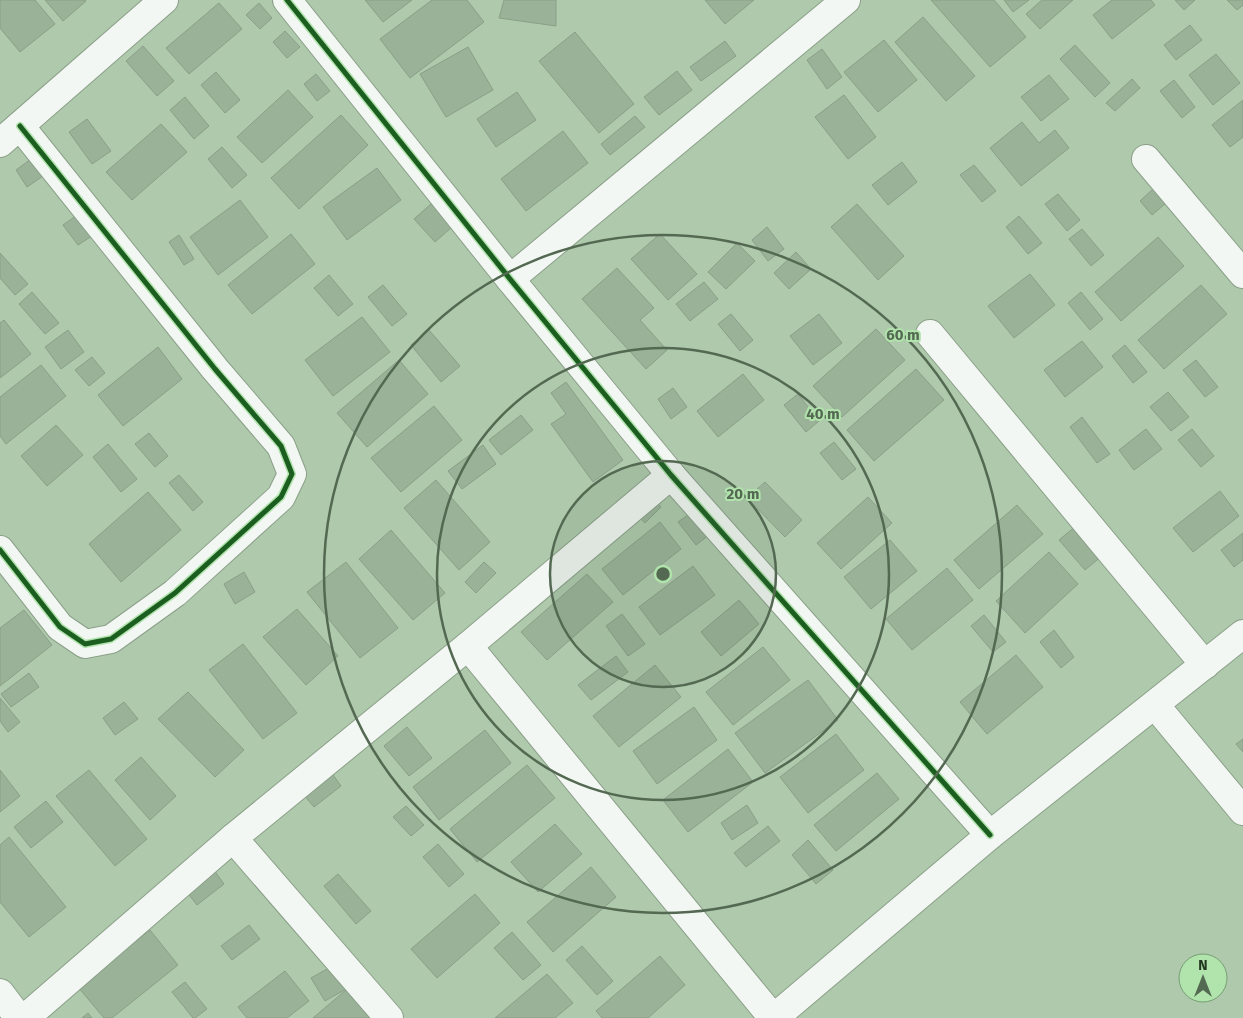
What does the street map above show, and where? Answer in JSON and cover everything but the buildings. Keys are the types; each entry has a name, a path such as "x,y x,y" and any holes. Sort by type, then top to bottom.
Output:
{"street":[{"path":"0,550 60,627 85,644 111,639 175,593 281,497 292,474 281,446 10,135 164,0"},
{"path":"287,0 510,279 671,476 990,835"},
{"path":"510,279 846,0"},
{"path":"1146,159 1243,274"},
{"path":"930,334 1205,665"},
{"path":"25,1018 233,838 468,646 671,476"},
{"path":"468,646 774,1018 990,835 1243,634"},
{"path":"1155,705 1243,811"},
{"path":"233,838 389,1018"},
{"path":"0,993 19,1018"}],"cycle path":[{"path":"287,0 510,279 671,475 990,835"},
{"path":"0,550 60,627 85,644 111,639 175,593 281,497 292,474 281,446 215,369 20,126"}]}
